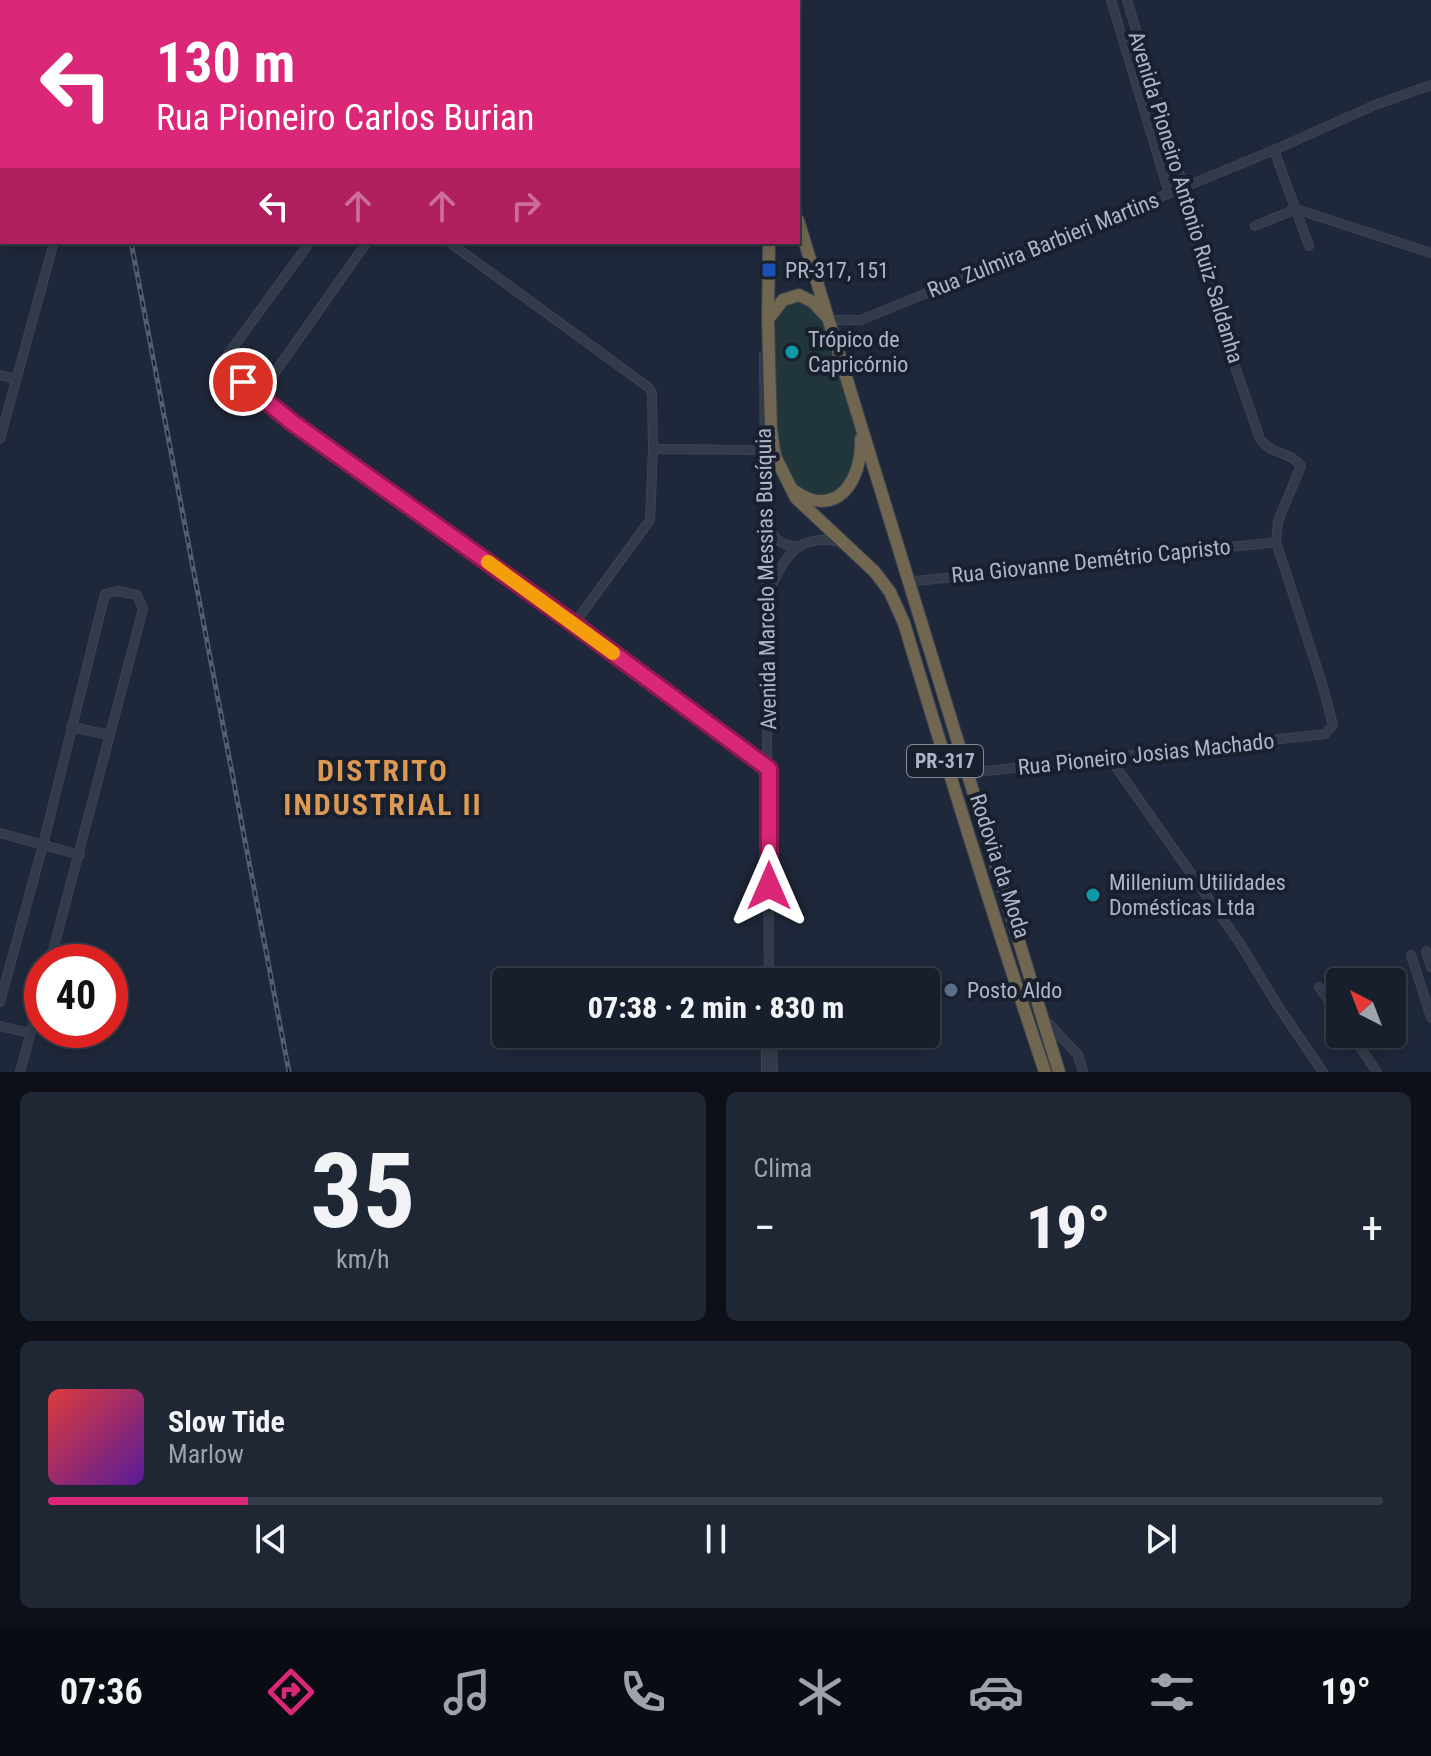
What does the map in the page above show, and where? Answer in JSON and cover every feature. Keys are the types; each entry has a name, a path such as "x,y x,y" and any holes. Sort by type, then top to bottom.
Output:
{"highway":[{"name":"Rodovia da Moda","path":"800,226 1059,1072"},
{"name":"Rodovia da Moda","path":"769,244 771,429 775,456 788,486 808,512 875,572 890,592 904,623 972,849 989,893 1045,1072"},
{"path":"768,320 783,300 799,295 813,302 830,320"},
{"path":"788,486 803,497 821,502 831,501 841,494 852,481 861,460 861,427"}],"street":[{"name":"Avenida Pioneiro Antonio Ruiz Saldanha","path":"1111,0 1169,193"},
{"name":"Avenida Pioneiro Antonio Ruiz Saldanha","path":"1127,0 1184,188 1198,250 1220,305 1228,346 1260,439 1270,450 1295,458 1301,466 1278,521 1276,542"},
{"path":"1129,61 1144,56"},
{"name":"Rua Zulmira Barbieri Martins","path":"830,320 861,320 1184,188 1375,105 1431,85"},
{"path":"1274,150 1309,246"},
{"path":"1255,226 1296,209 1431,253"},
{"path":"0,439 53,244"},
{"path":"309,244 221,364 293,423 574,624 769,769"},
{"path":"259,395 366,244"},
{"path":"452,244 648,387 654,397 650,520 574,624"},
{"name":"Avenida Marcelo Messias Busíquia","path":"768,320 764,346 763,450 769,968"},
{"path":"0,375 15,379"},
{"path":"653,449 763,450"},
{"path":"765,517 773,537 779,542 797,546"},
{"path":"767,592 785,560 797,546 816,539 841,542"},
{"name":"Rua Giovanne Demétrio Capristo","path":"907,582 1276,542"},
{"name":"Rua Pioneiro Josias Machado","path":"967,773 1325,734 1331,730 1333,721 1276,542"},
{"path":"0,1002 43,845 105,594 118,591 137,595 143,609 55,944"},
{"path":"71,727 109,735"},
{"path":"1109,757 1221,916 1323,1072"},
{"path":"0,833 80,855"},
{"path":"1426,951 1431,967"},
{"path":"1411,955 1431,1017"},
{"path":"1421,985 1431,979"},
{"path":"1319,987 1326,997"},
{"path":"1041,1017 1078,1055 1083,1072"},
{"path":"0,1026 24,1032"},
{"path":"20,1072 26,1048"},
{"path":"766,1048 766,1072"},
{"path":"772,1048 773,1072"},
{"path":"1361,1048 1377,1072"}],"green space":[{"path":"799,295 830,320 862,451 841,494 803,497 775,456 768,320"}],"railway":[{"path":"131,244 289,1072"}],"slow traffic":[{"path":"488,562 613,653"}],"place":[{"name":"PR-317, 151","path":"769,270"},
{"name":"Trópico de Capricórnio","path":"792,352"},
{"name":"Millenium Utilidades Domésticas Ltda","path":"1093,895"},
{"name":"Posto Aldo","path":"951,990"}],"district":[{"name":"DISTRITO INDUSTRIAL II","path":"383,787"}],"route":[{"path":"243,382 293,423 574,624 769,769 769,886"}]}
